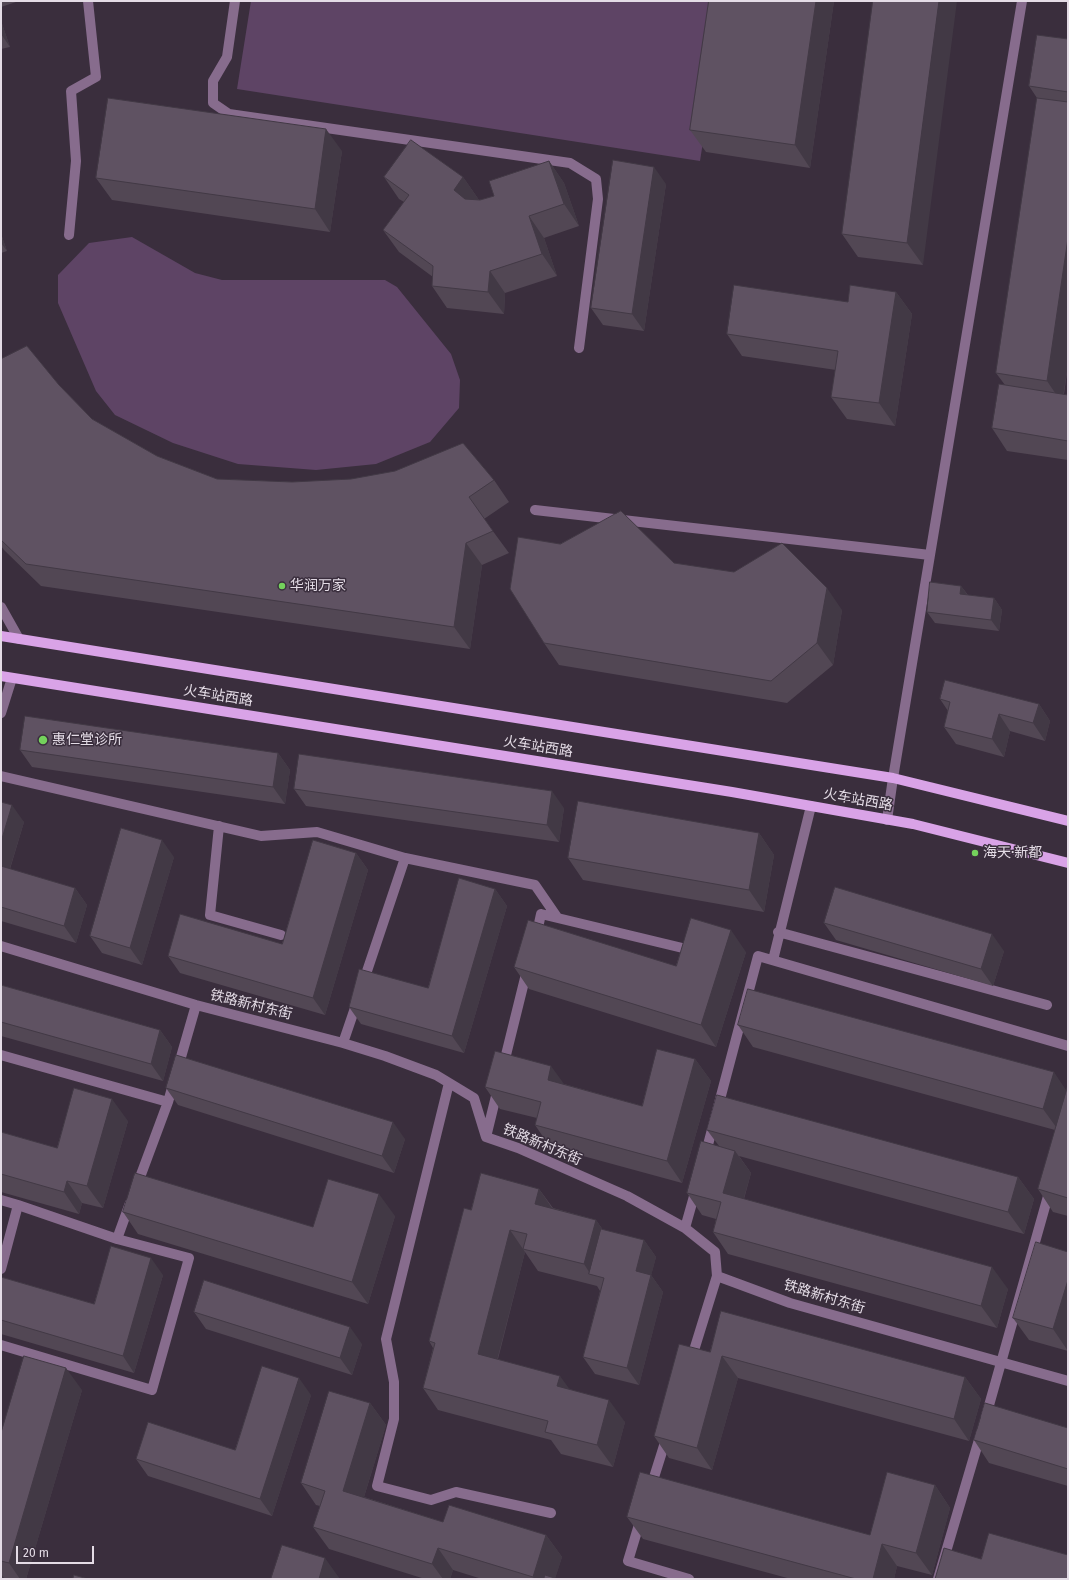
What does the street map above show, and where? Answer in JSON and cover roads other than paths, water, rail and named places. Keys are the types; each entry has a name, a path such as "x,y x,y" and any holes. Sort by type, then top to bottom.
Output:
{"main road":[{"name":"火车站西路","path":"1,636 893,778 1068,821"},
{"name":"火车站西路","path":"1,676 732,792 913,824 1068,863"}],"street":[{"path":"69,234 76,162 71,91 96,77 88,1"},
{"path":"235,1 227,57 213,81 214,103 228,114 570,163 596,179 598,199 579,348"},
{"path":"887,820 1022,1"},
{"path":"535,510 930,555"},
{"path":"1,607 19,639"},
{"path":"1,712 12,678"},
{"path":"1,776 261,836 317,832 405,858 535,885 557,917"},
{"path":"772,960 811,806"},
{"path":"219,826 210,915 281,934"},
{"path":"343,1043 405,858"},
{"path":"534,945 541,914 695,950"},
{"path":"778,932 1047,1005"},
{"name":"铁路新村东街","path":"1,946 196,1005 343,1043 385,1056 436,1075 474,1098 486,1137 518,1148 627,1196 685,1228 715,1252 717,1276 790,1303 1068,1381"},
{"path":"701,1168 758,956 1068,1046"},
{"path":"486,1137 530,960"},
{"path":"117,1239 168,1102 196,1005"},
{"path":"1,1055 168,1102"},
{"path":"449,1083 386,1339 394,1382 394,1418 377,1486 431,1500 456,1492 551,1513"},
{"path":"938,1579 1053,1176"},
{"path":"685,1228 697,1183"},
{"path":"1,1200 117,1239 189,1258 152,1390 1,1345"},
{"path":"1,1269 18,1205"},
{"path":"689,1366 717,1276"},
{"path":"670,1426 628,1561 689,1579"}],"place":[{"name":"华润万家","path":"282,586"},
{"name":"惠仁堂诊所","path":"43,740"},
{"name":"海天·新都","path":"975,853"}]}
